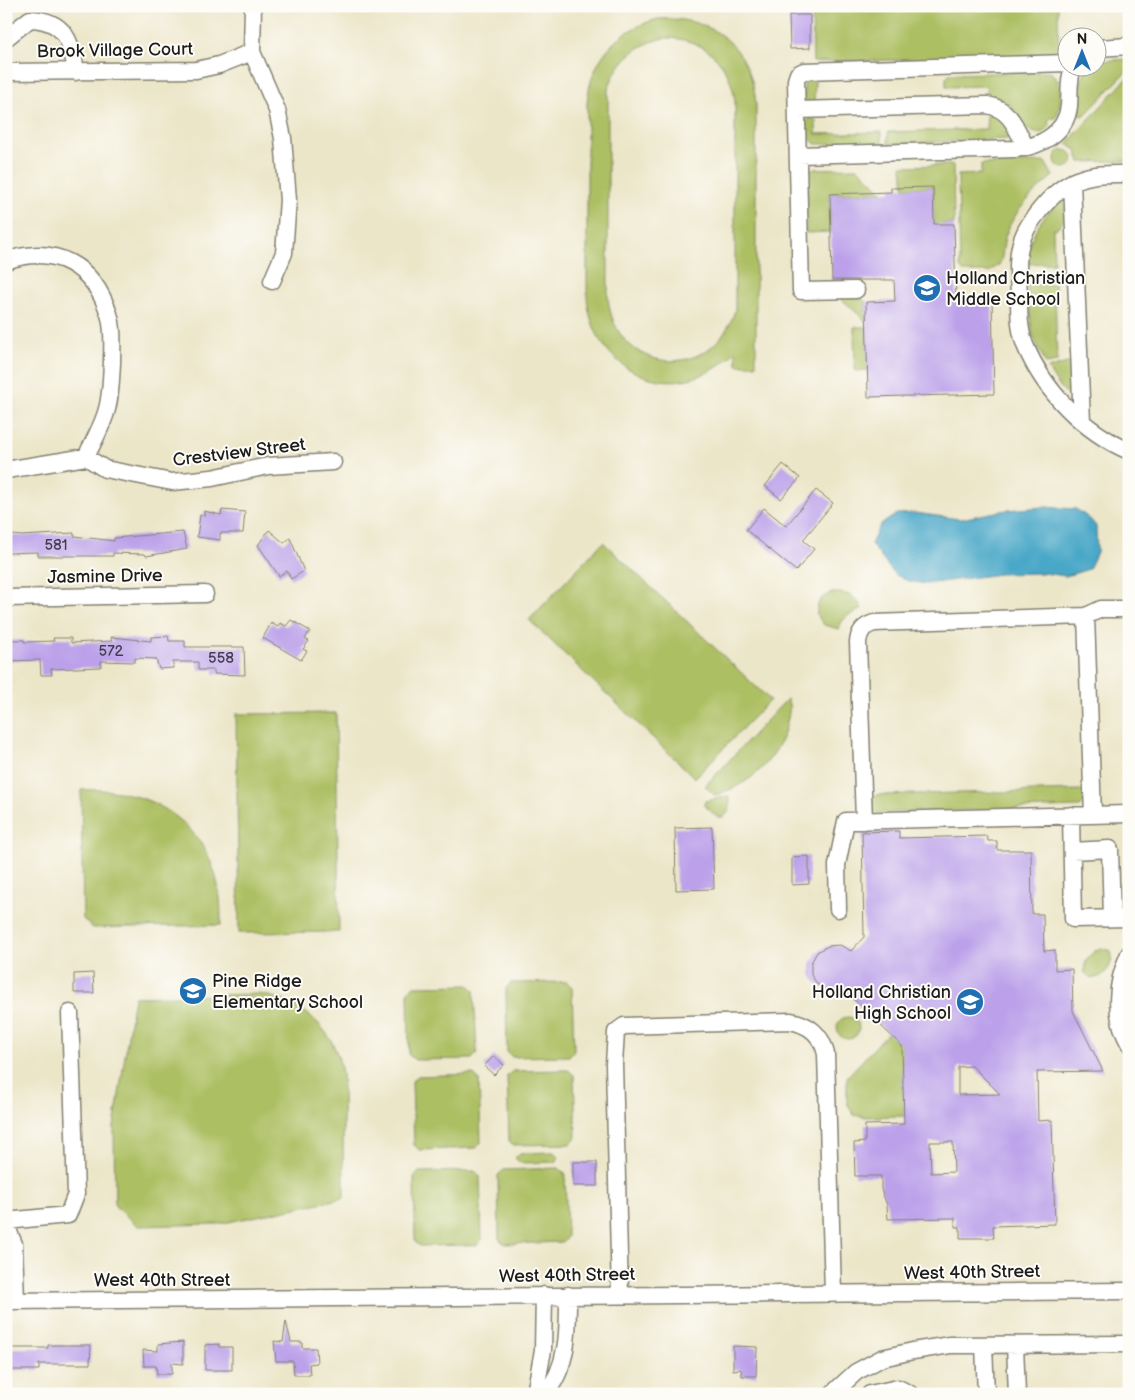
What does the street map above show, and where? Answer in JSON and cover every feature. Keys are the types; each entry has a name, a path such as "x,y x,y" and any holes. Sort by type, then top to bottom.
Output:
{"street":[{"path":"253,6 252,52 277,110 283,138 288,200 284,253 272,281"},
{"path":"6,38 30,20 54,23 67,36 74,54 76,72"},
{"path":"1108,47 1129,46"},
{"name":"Brook Village Court","path":"6,72 196,70 228,62 252,52"},
{"path":"856,290 800,291 796,78 804,71 1058,63"},
{"path":"798,155 1026,148 1049,138 1065,120 1069,109 1070,78"},
{"path":"797,110 995,106 1008,115 1026,148"},
{"path":"1129,174 1093,175 1072,182 1054,194 1033,218 1021,238 1018,262 1019,315 1025,345 1041,375 1054,394 1082,422 1110,442 1129,451"},
{"path":"1072,182 1082,422"},
{"path":"6,261 22,256 49,254 70,262 91,277 110,316 112,346 108,409 86,457 6,470"},
{"name":"Crestview Street","path":"86,457 105,469 172,482 212,478 268,466 333,462"},
{"name":"Jasmine Drive","path":"6,598 205,594"},
{"path":"864,821 858,642 860,633 866,626 874,623 1086,616 1102,610 1129,609"},
{"path":"1086,616 1093,815"},
{"path":"838,909 838,865 846,821 1129,814"},
{"path":"1071,815 1073,919 1121,918 1110,849 1072,851"},
{"path":"1129,954 1120,984 1118,1005 1121,1025 1129,1043"},
{"path":"6,1221 68,1216 76,1194 70,1013"},
{"path":"620,1294 614,1055 616,1032 624,1026 790,1021 805,1025 813,1031 821,1041 826,1054 833,1293"},
{"path":"6,1225 14,1244 11,1301"},
{"name":"West 40th Street","path":"11,1301 620,1294 1129,1291"},
{"path":"535,1394 543,1350 544,1295"},
{"path":"546,1394 551,1388 566,1350 568,1295"},
{"path":"832,1394 856,1372 882,1358 950,1345 1129,1344"},
{"path":"984,1345 986,1394"},
{"path":"1015,1345 1017,1394"},
{"path":"870,1394 898,1388 910,1394"}],"green space":[{"path":"812,6 1058,6 1058,56 813,62"},
{"path":"658,19 678,19 712,29 738,51 753,83 756,103 756,365 737,365 736,351 714,369 690,379 666,381 643,376 622,364 605,347 593,324 587,297 587,103 589,87 600,60 608,49 618,39 643,24","holes":["665,38 679,39 704,48 714,55 728,76 735,102 735,310 723,334 707,350 687,359 666,360 645,355 627,342 614,323 608,297 608,90 622,62 637,49"]},
{"path":"1129,59 1129,69 1084,116 1079,115 1080,83 1082,78 1108,78 1108,60"},
{"path":"1050,72 1055,76 1060,87 1060,106 1056,118 1051,118 1048,121 1050,126 1043,132 1037,133 1025,126 1004,101 988,97 986,86 946,87 946,78 949,74"},
{"path":"1129,76 1129,161 1080,162 1076,150 1067,144 1068,142"},
{"path":"808,79 815,81 814,102 807,102 804,98 804,84"},
{"path":"987,113 999,118 1005,124 1009,136 1007,139 888,144 888,132 986,129"},
{"path":"810,118 816,120 816,134 882,132 882,144 815,144 807,136 805,121"},
{"path":"1060,150 1068,150 1073,155 1071,166 1060,168 1055,163 1055,155"},
{"path":"1045,162 1053,176 1032,195 1014,217 1006,234 999,265 989,272 963,272 960,267 958,175 981,174 981,164"},
{"path":"953,165 954,224 943,224 934,230 933,187 904,188 902,166"},
{"path":"858,168 883,192 830,194 831,232 806,233 808,169"},
{"path":"1061,201 1065,201 1065,219 1056,229 1053,229 1054,263 1027,264 1032,237 1036,228"},
{"path":"1055,284 1057,362 1046,364 1032,334 1027,285"},
{"path":"858,296 866,302 866,321 839,297"},
{"path":"854,327 866,327 868,370 855,371"},
{"path":"1067,363 1072,364 1074,401 1058,385 1048,369"},
{"path":"603,542 770,700 695,778 529,620"},
{"path":"833,593 851,596 862,609 847,616 839,625 839,629 824,625 817,615 817,607 820,600"},
{"path":"787,699 789,713 787,722 783,735 770,759 751,778 727,791 714,795 705,786"},
{"path":"336,713 339,932 239,933 236,714"},
{"path":"81,790 105,790 128,794 149,801 169,811 186,825 200,842 211,862 219,891 221,925 93,928 83,919"},
{"path":"1084,791 1085,803 1080,807 876,813 870,809 871,797 876,795"},
{"path":"728,796 730,798 729,811 724,817 717,817 704,805 705,801"},
{"path":"1101,948 1111,951 1110,966 1104,974 1090,978 1084,972 1085,964 1091,954"},
{"path":"567,982 572,987 574,1050 569,1056 512,1057 507,1052 506,988 511,983"},
{"path":"469,985 474,990 477,1053 472,1059 415,1060 409,1055 408,991 414,986"},
{"path":"258,994 287,1002 312,1017 322,1027 337,1053 343,1088 344,1198 219,1224 138,1226 115,1206 114,1127 134,997"},
{"path":"844,1017 852,1017 859,1024 859,1032 852,1039 844,1039 837,1032 837,1024"},
{"path":"902,1032 904,1116 863,1117 854,1115 847,1103 847,1077 888,1033"},
{"path":"568,1070 574,1075 576,1138 571,1144 514,1145 509,1141 507,1076 513,1071"},
{"path":"473,1074 479,1080 481,1143 476,1148 419,1150 414,1145 412,1081 418,1076"},
{"path":"554,1152 559,1157 555,1162 520,1163 515,1158 520,1153"},
{"path":"559,1168 565,1174 567,1237 562,1242 505,1244 499,1239 498,1175 504,1170"},
{"path":"475,1171 480,1176 482,1239 477,1245 420,1246 415,1242 414,1177 419,1172"}],"water":[{"path":"1045,507 1076,509 1089,518 1096,526 1097,552 1089,569 1066,576 1043,573 999,574 926,584 908,581 894,574 871,544 880,525 897,514 915,513 960,519 1006,510"},
{"path":"679,1389 693,1394 630,1394 644,1390"}],"building":[{"path":"789,15 810,15 810,48 790,49"},
{"path":"933,187 934,224 954,224 956,300 992,299 994,394 868,397 866,302 895,301 894,280 832,280 830,194 891,192 891,188"},
{"path":"783,464 800,478 781,499 765,486"},
{"path":"816,490 833,503 803,540 814,549 796,571 746,530 764,508 786,526"},
{"path":"222,510 245,512 243,533 220,533 220,540 197,537 200,515 204,516 204,511 221,515"},
{"path":"269,530 284,543 290,538 304,571 291,579 287,571 279,576 258,545"},
{"path":"183,532 187,549 146,556 145,554 113,553 113,556 38,556 38,552 6,553 6,534 21,536 74,533 74,536 114,541 114,538"},
{"path":"291,620 310,631 305,639 309,641 303,649 307,651 301,660 263,638 271,623 278,627 280,623 286,626"},
{"path":"168,636 169,641 185,641 185,647 244,647 245,675 214,674 214,670 198,670 198,662 173,662 173,668 159,669 156,659 135,658 135,662 101,661 101,667 51,669 52,675 41,675 40,660 6,661 6,640 24,640 24,642 54,641 53,638 71,638 71,643 112,641 111,637 151,641 151,637"},
{"path":"712,827 714,889 676,890 675,828"},
{"path":"899,831 899,838 987,836 988,841 997,841 997,850 1031,850 1032,914 1043,914 1044,951 1055,950 1055,970 1072,969 1073,1011 1103,1071 1037,1072 1038,1121 1052,1120 1055,1224 993,1226 994,1238 960,1238 960,1227 955,1227 955,1218 888,1219 887,1205 881,1189 881,1176 855,1176 854,1143 865,1142 865,1125 904,1124 902,1046 845,991 829,991 818,985 811,975 811,963 817,952 828,946 840,945 851,951 864,937 862,832","holes":["972,1066 1000,1094 958,1095 958,1067","930,1142 953,1142 954,1172 931,1173"]},
{"path":"809,856 809,884 792,885 792,857"},
{"path":"93,973 94,993 74,993 74,974"},
{"path":"494,1056 504,1065 494,1075 484,1066"},
{"path":"573,1162 597,1162 597,1186 573,1186"},
{"path":"286,1321 291,1342 302,1342 302,1348 316,1348 317,1363 309,1364 310,1375 294,1375 293,1361 276,1361 274,1341 283,1342"},
{"path":"183,1342 183,1364 172,1363 172,1374 157,1374 156,1366 144,1366 143,1350 158,1351 158,1344"},
{"path":"219,1344 219,1347 232,1347 232,1370 205,1370 205,1345"},
{"path":"48,1345 91,1345 90,1364 39,1364 39,1370 6,1370 6,1353 11,1353 11,1348 48,1348"},
{"path":"733,1346 757,1347 756,1376 742,1376 741,1369 733,1370"}],"place":[{"name":"Holland Christian Middle School","path":"927,288"},
{"name":"Pine Ridge Elementary School","path":"193,991"},
{"name":"Holland Christian High School","path":"970,1002"}]}
